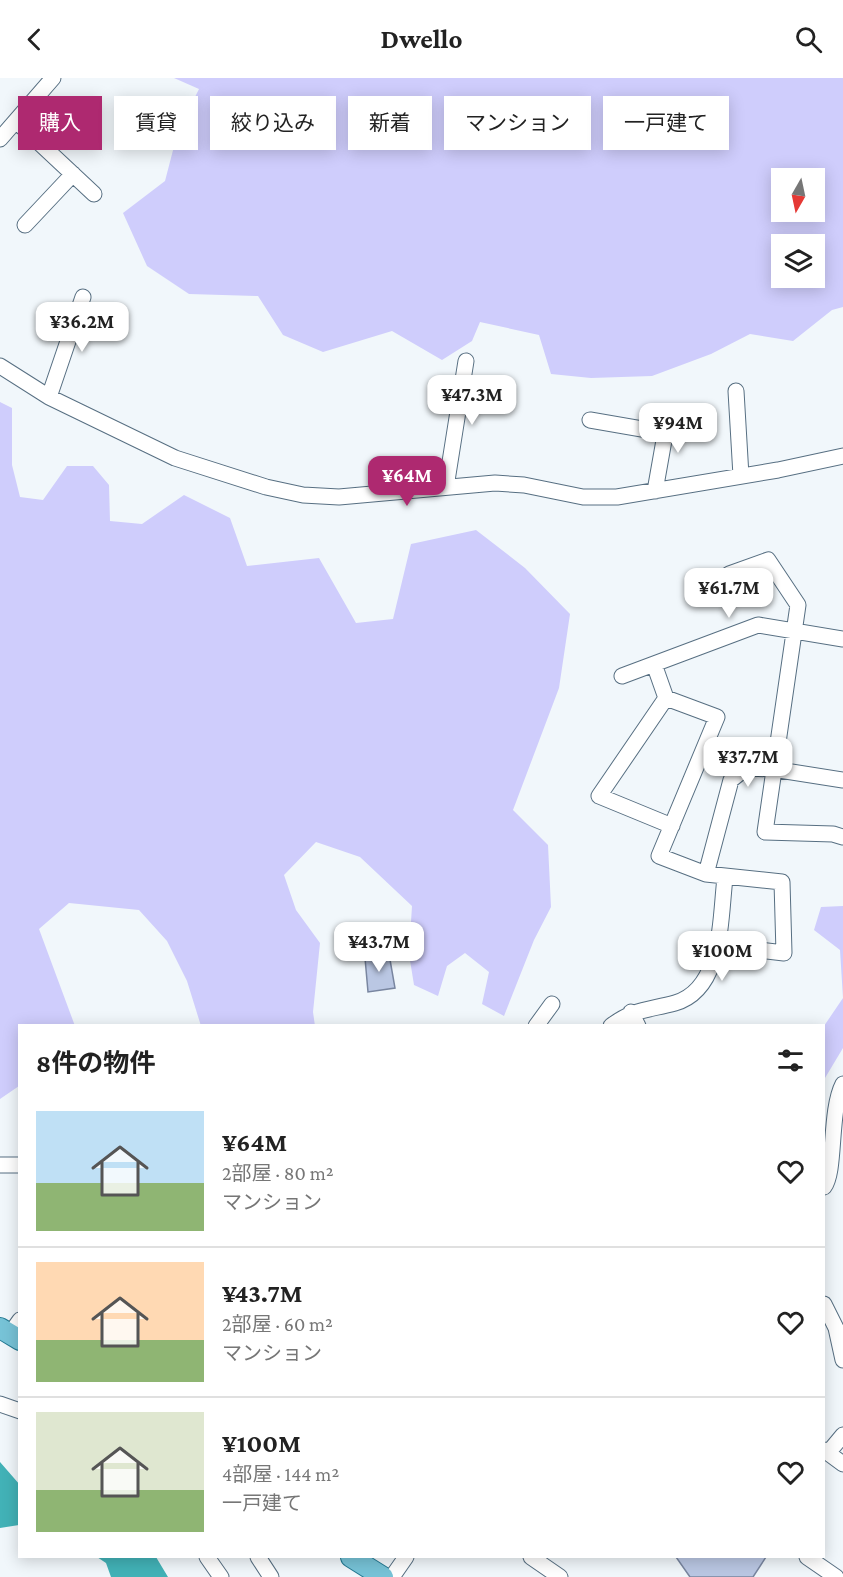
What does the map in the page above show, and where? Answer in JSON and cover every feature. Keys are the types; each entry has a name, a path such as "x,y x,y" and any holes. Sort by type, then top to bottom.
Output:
{"main road":[{"path":"353,1558 383,1577"}],"street":[{"path":"0,139 53,78"},
{"path":"16,121 94,194"},
{"path":"25,225 73,174"},
{"path":"49,398 83,297"},
{"path":"446,487 465,361"},
{"path":"0,366 49,398 175,458 266,487 303,495 339,497 446,487 514,484 583,497 616,497 843,456"},
{"path":"736,391 741,476"},
{"path":"655,491 669,412"},
{"path":"590,420 665,433"},
{"path":"729,574 768,560 798,605 765,832 833,834 843,837"},
{"path":"622,676 758,626 843,639"},
{"path":"654,664 666,698"},
{"path":"666,698 599,796 672,826"},
{"path":"666,698 717,717 659,856 706,874 725,878 782,882 784,953 716,945"},
{"path":"706,874 732,780 746,768 773,769 843,780"},
{"path":"617,1024 689,999 703,984 710,970 716,945 725,878"},
{"path":"537,1024 552,1004"},
{"path":"825,1186 830,1169 833,1118 843,1084"},
{"path":"0,1165 18,1165"},
{"path":"825,1306 837,1328 843,1360"},
{"path":"0,1404 18,1410"},
{"path":"843,1435 826,1451 843,1464"},
{"path":"208,1558 221,1577"},
{"path":"259,1558 271,1577"},
{"path":"392,1577 405,1558"},
{"path":"532,1558 560,1577"},
{"path":"808,1558 831,1576"}],"shaded area":[{"path":"174,78 843,78 843,307 832,310 793,341 750,334 711,354 652,376 591,378 551,374 539,335 480,322 472,341 442,360 392,331 323,352 283,335 258,296 189,294 147,266 123,213 165,181 173,150 198,150 198,96 196,96 199,89"},
{"path":"0,402 12,408 12,465 20,497 43,500 67,466 93,466 109,485 110,521 142,524 184,495 230,518 247,566 319,558 356,623 393,619 411,544 476,530 525,568 570,614 559,688 513,810 548,845 551,907 534,940 504,1016 482,1004 489,972 465,953 447,966 438,996 414,985 409,954 412,906 360,857 316,842 284,875 296,910 320,943 313,1012 315,1024 200,1024 187,981 167,941 139,910 69,903 39,929 74,1024 18,1024 18,1087 0,1099"},
{"path":"843,906 843,998 840,950 814,930 821,907"},
{"path":"843,998 843,1048 825,1078 825,1025"},
{"path":"0,1462 18,1483 18,1525 0,1528"},
{"path":"98,1558 157,1558 168,1577 111,1577 106,1563"}],"building":[{"path":"389,954 395,988 368,992 365,958"},
{"path":"677,1558 765,1558 753,1577 690,1577"}]}
